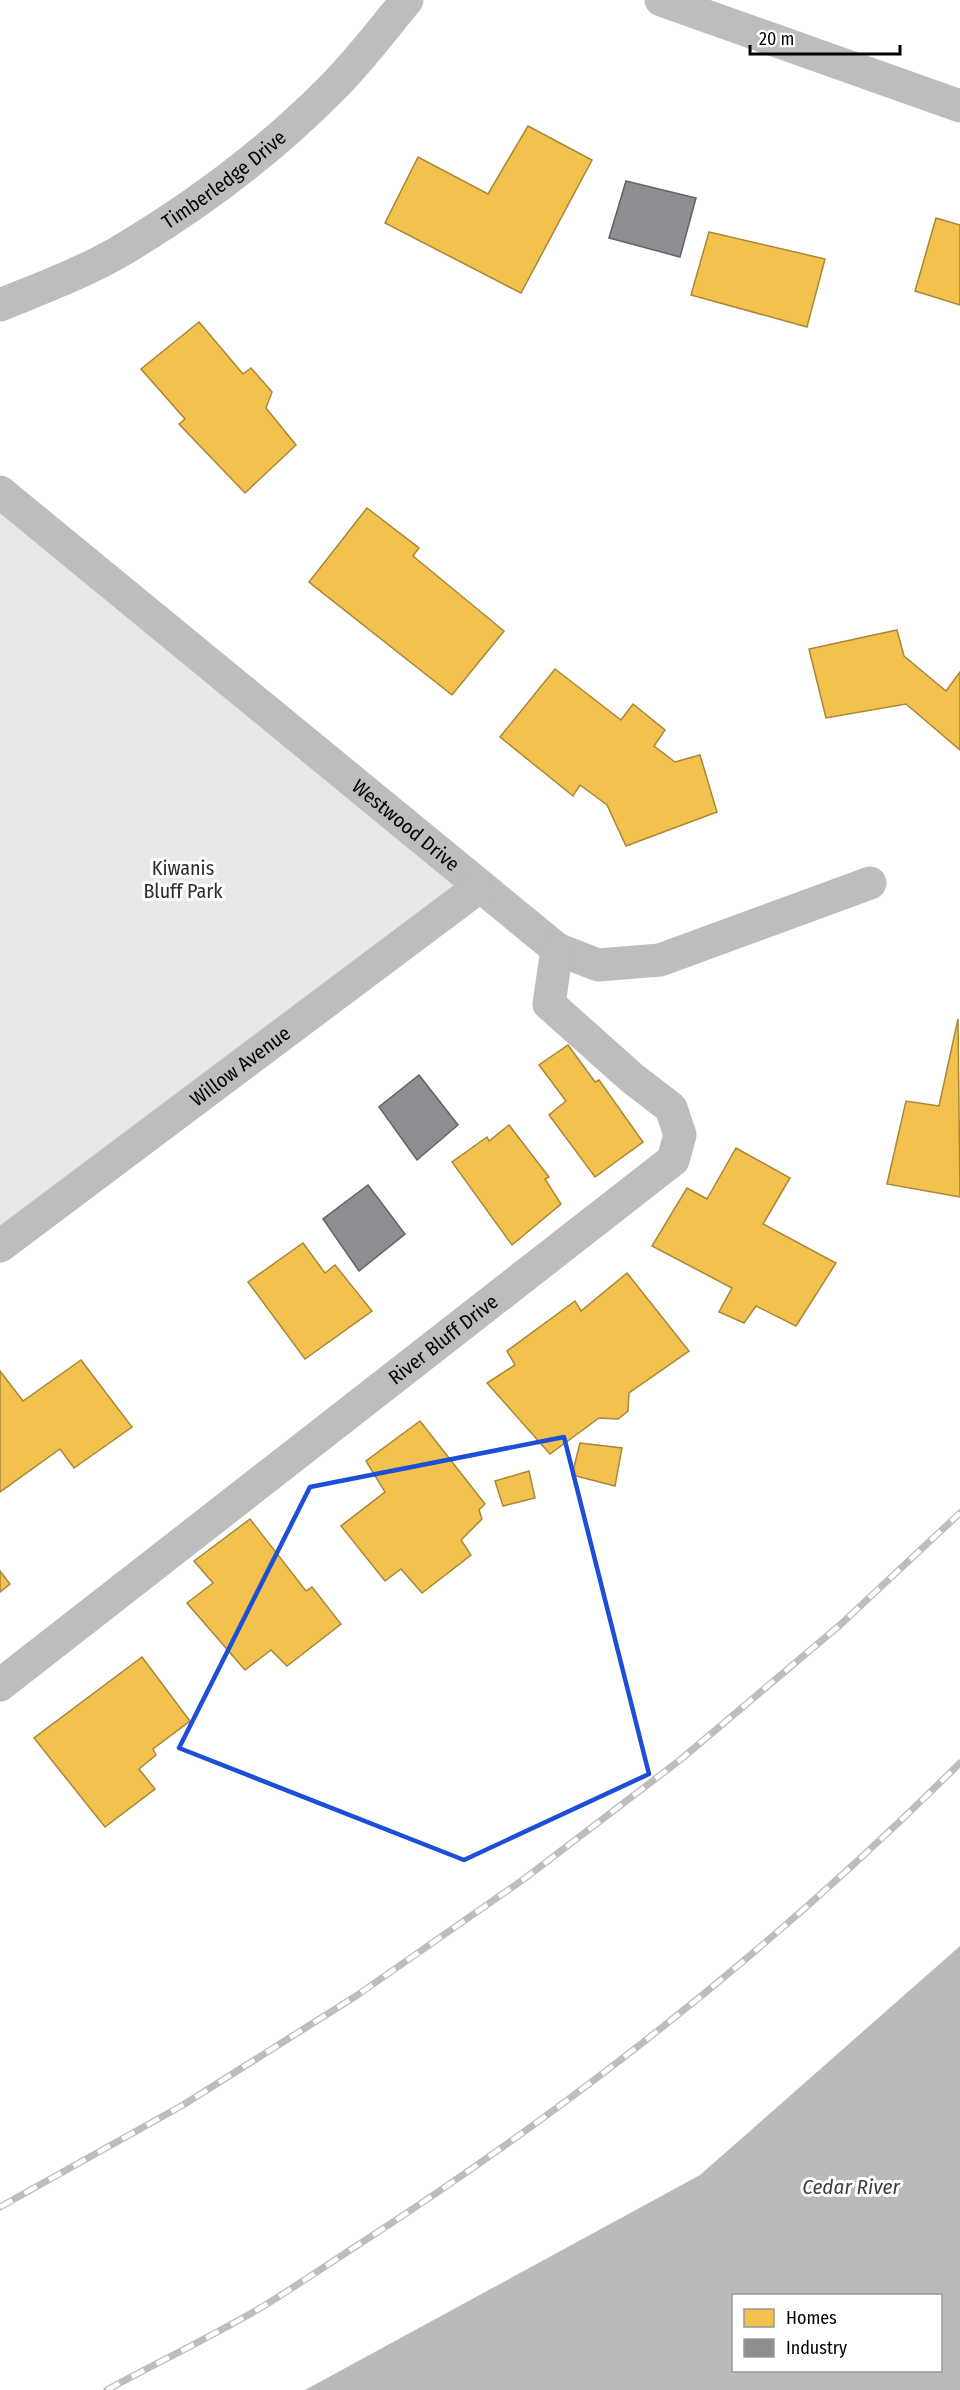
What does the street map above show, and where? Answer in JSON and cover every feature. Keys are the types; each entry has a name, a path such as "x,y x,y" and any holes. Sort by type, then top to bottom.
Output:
{"street":[{"name":"Timberledge Drive","path":"0,305 115,254 202,199 267,148 334,86 407,0"},
{"path":"661,0 960,106"},
{"name":"Westwood Drive","path":"0,492 557,949 598,965 660,960 870,883"},
{"name":"Willow Avenue","path":"0,1246 479,887"},
{"name":"River Bluff Drive","path":"0,1685 673,1160 680,1134 671,1108 632,1078 549,1004 557,949"}],"highlighted area":[{"path":"564,1437 649,1774 464,1860 179,1748 310,1487"}],"green space":[{"name":"Kiwanis Bluff Park","path":"0,492 479,887 0,1246"}],"water":[{"name":"Cedar River","path":"960,1946 960,2390 305,2390 700,2175"}],"building: Homes":[{"path":"528,126 592,160 521,293 385,223 418,157 488,194"},
{"path":"936,218 960,225 960,305 915,291"},
{"path":"709,232 825,259 807,327 691,295"},
{"path":"199,322 243,374 251,368 272,392 266,408 296,445 245,493 179,424 185,419 141,369"},
{"path":"367,508 419,548 413,556 504,631 452,695 309,582"},
{"path":"897,630 904,656 946,691 960,672 960,750 906,704 826,718 809,649"},
{"path":"555,669 621,720 633,704 665,730 654,746 675,762 700,755 717,812 626,846 607,805 580,785 573,796 500,737"},
{"path":"958,1019 960,1197 887,1184 906,1101 939,1106"},
{"path":"568,1045 595,1082 599,1080 643,1142 595,1177 549,1115 566,1101 539,1065"},
{"path":"509,1125 549,1177 545,1179 561,1204 512,1245 452,1162 487,1137 489,1141"},
{"path":"736,1148 790,1178 763,1224 836,1263 796,1326 756,1306 744,1323 719,1312 732,1288 652,1246 687,1188 707,1199"},
{"path":"303,1243 325,1273 335,1265 372,1311 305,1359 248,1282"},
{"path":"627,1273 689,1351 629,1393 628,1411 618,1419 599,1418 550,1454 487,1383 515,1365 507,1351 575,1301 581,1311"},
{"path":"81,1360 132,1427 74,1468 60,1449 0,1492 0,1371 23,1401"},
{"path":"420,1421 485,1504 479,1510 482,1519 461,1540 471,1555 422,1593 401,1569 385,1581 341,1526 385,1492 366,1461"},
{"path":"580,1443 622,1448 615,1486 572,1475"},
{"path":"529,1471 535,1498 503,1506 495,1481"},
{"path":"250,1519 306,1591 312,1587 341,1624 287,1666 271,1650 245,1670 187,1603 213,1583 194,1561"},
{"path":"0,1571 10,1584 0,1592"},
{"path":"142,1657 190,1721 153,1749 156,1755 139,1769 155,1789 105,1827 34,1738"}],"building: Industry":[{"path":"626,181 696,198 680,257 609,238"},
{"path":"419,1075 458,1125 417,1160 379,1107"},
{"path":"368,1185 405,1234 359,1271 323,1219"}],"railway":[{"path":"0,2207 183,2105 356,1996 524,1879 680,1760 840,1625 960,1513"},
{"path":"107,2390 267,2304 441,2190 520,2135 673,2019 747,1958 820,1895 960,1763"}]}
